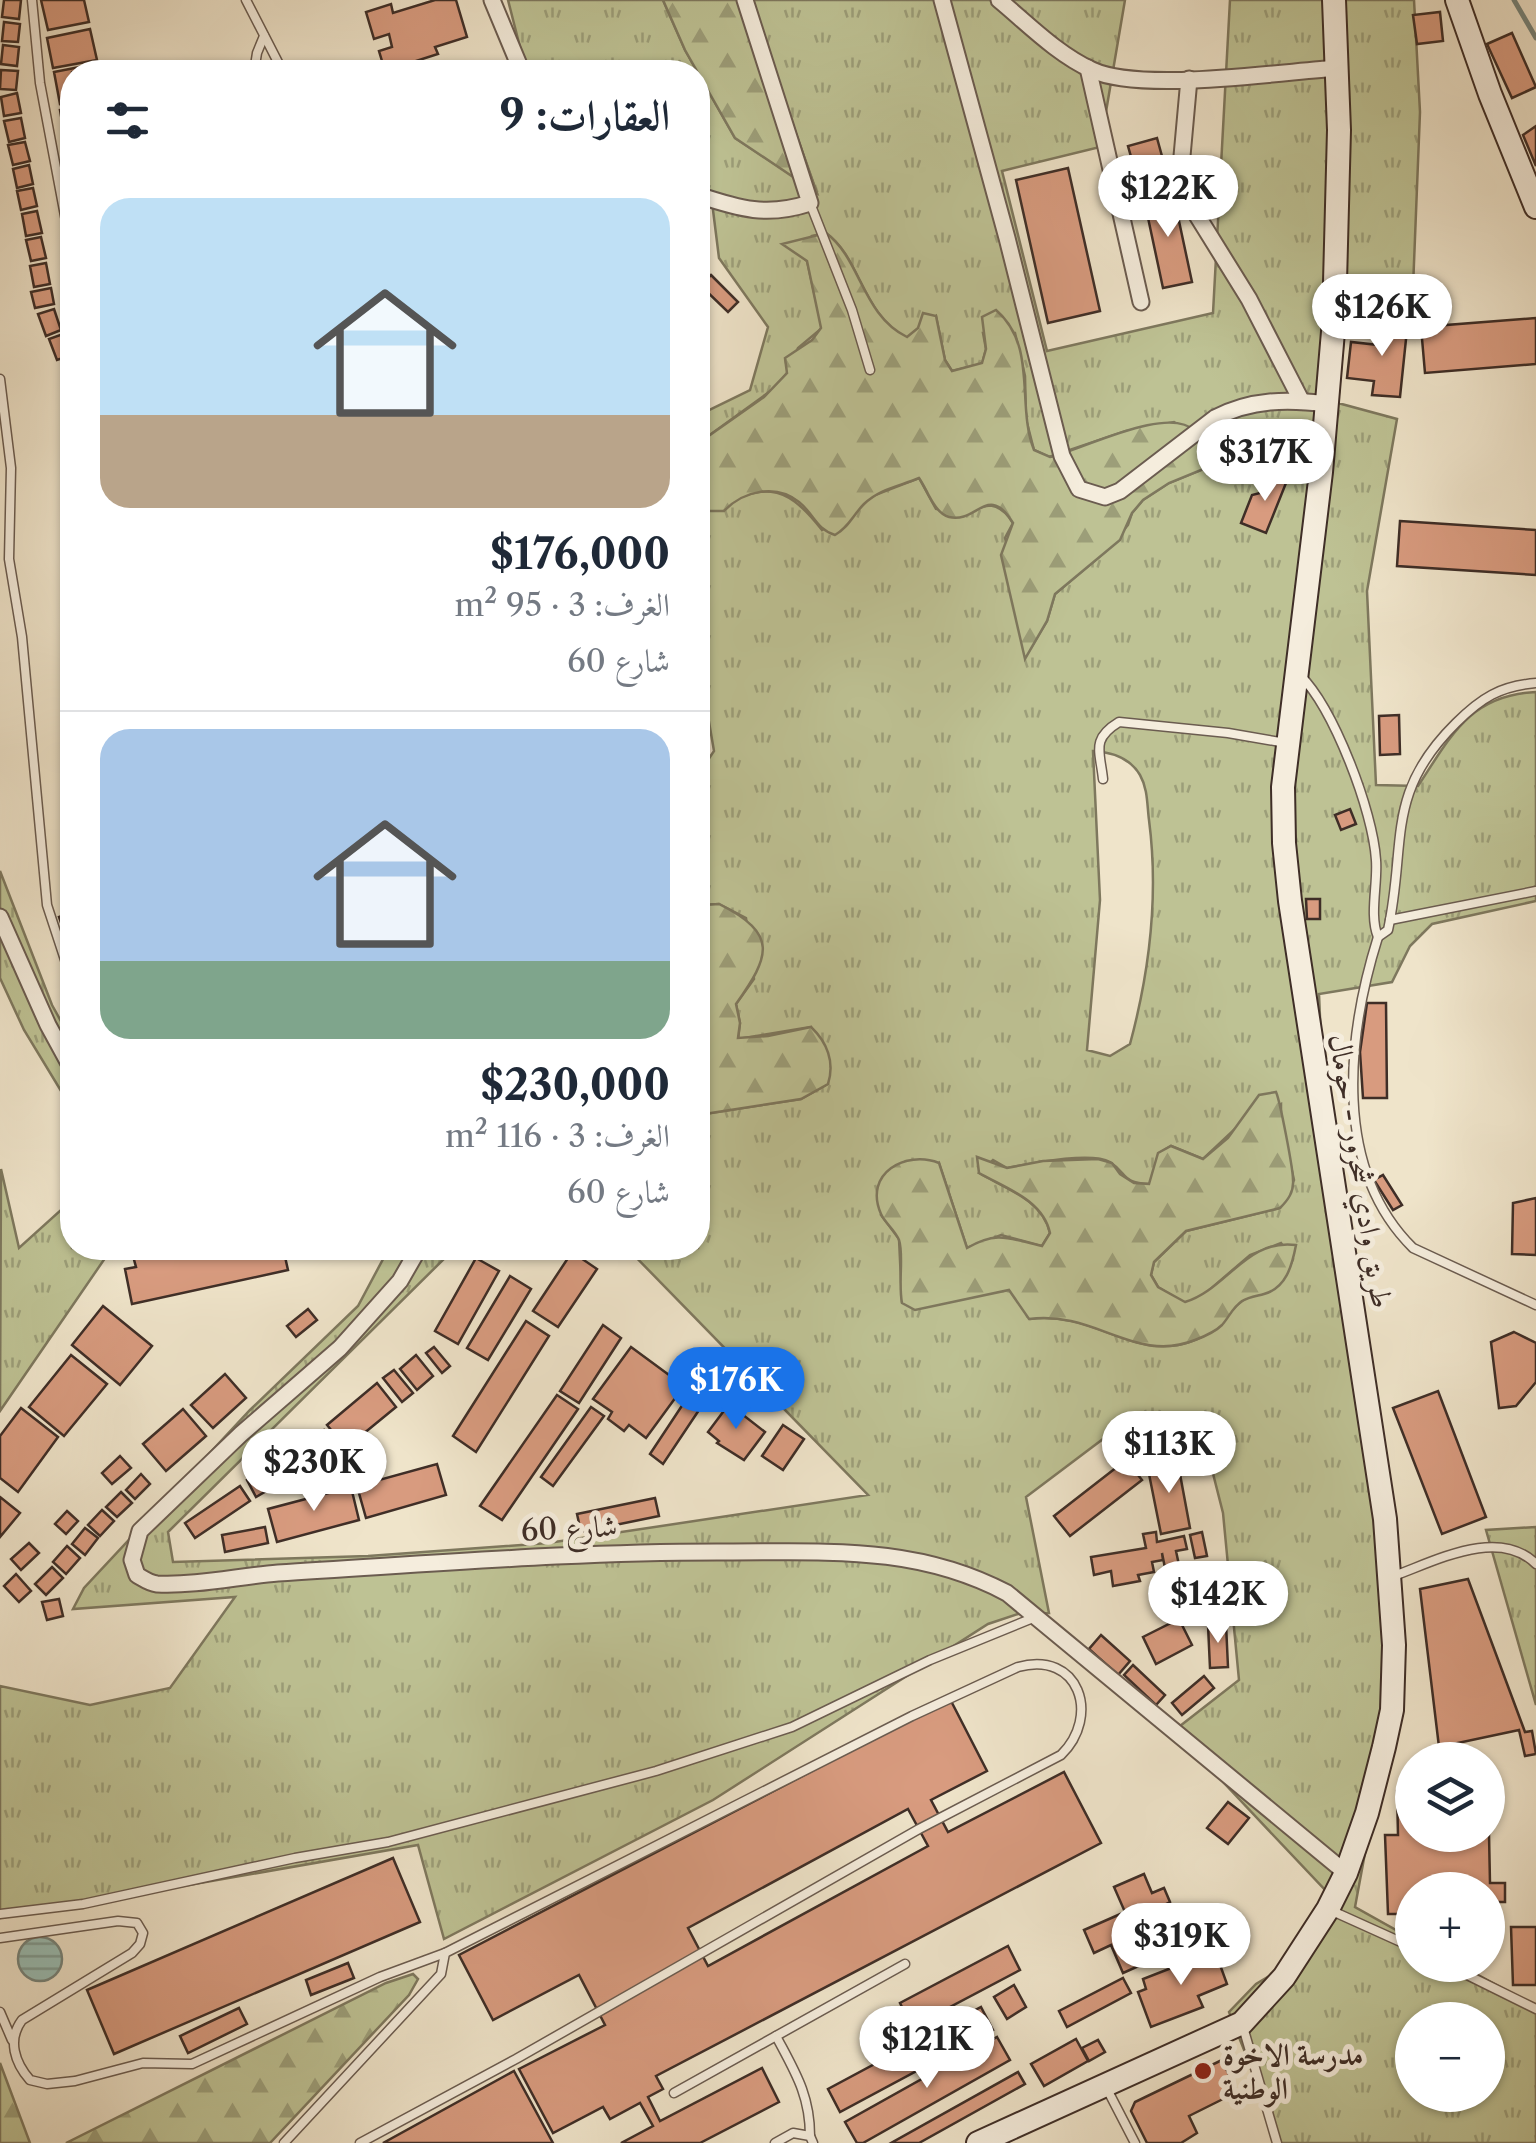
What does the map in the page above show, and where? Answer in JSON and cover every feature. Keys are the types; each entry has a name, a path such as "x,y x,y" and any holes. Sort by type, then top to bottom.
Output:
{"main road":[{"name":"طريق وادي شحرور - حومال","path":"978,2143 1242,2023 1284,1977 1346,1874 1367,1813 1392,1710 1391,1577 1290,901 1284,825 1288,744 1327,404 1337,244 1338,68 1334,0"},
{"path":"1457,0 1536,207"}],"street":[{"path":"492,0 517,60"},
{"path":"710,199 766,212 810,204 746,0"},
{"path":"942,0 1062,456 1079,489 1105,497 1120,492 1232,408 1277,400 1327,404"},
{"path":"999,0 1088,68 1133,80 1338,68"},
{"path":"1088,68 1141,302"},
{"path":"1189,78 1181,168 1190,204 1249,298 1301,400"},
{"path":"0,917 60,1046"},
{"name":"شارع 60","path":"412,1260 400,1282 340,1348 188,1482 140,1531 132,1560 137,1575 159,1584 563,1555 689,1552 879,1555 920,1560 965,1573 1007,1594 1037,1616 1346,1874"}],"lane":[{"path":"32,0 40,83 60,189"},
{"path":"246,0 277,60"},
{"path":"256,60 264,36"},
{"path":"810,204 852,310 870,370"},
{"path":"0,379 11,468 9,559 22,636 47,905 60,945"},
{"path":"1297,672 1321,703 1368,812 1376,858 1374,917 1378,937 1360,1004 1353,1083 1360,1140 1378,1202 1413,1248 1536,1305"},
{"path":"1378,937 1388,930 1404,801 1418,770 1442,736 1481,699 1506,687 1536,683"},
{"path":"1104,779 1098,742 1105,730 1119,722 1228,733 1288,744"},
{"path":"1390,920 1536,891"},
{"path":"1391,1577 1486,1547 1509,1548 1536,1564"},
{"path":"0,1914 83,1904 388,1842 656,1771 792,1727 930,1660 1037,1616"},
{"path":"0,2012 23,2072 38,2083 76,2081 143,2063 192,2064 380,1977 445,1952 912,1716 1018,1667 1035,1662 1052,1665 1065,1673 1080,1696 1082,1724 1075,1742 1039,1769 919,1829 360,2143"},
{"path":"1328,1909 1395,1939"},
{"path":"0,1938 118,1921 137,1923 142,1933 140,1944 132,1953 22,2020 16,2027 13,2044"},
{"path":"284,2143 441,1974 445,1952"},
{"path":"674,2092 905,1964"},
{"path":"1481,1982 1536,2009"},
{"path":"1242,2023 1277,2143"},
{"path":"775,2143 792,2133 812,2140 805,2092 776,2036"},
{"path":"1105,2085 1135,2143"}],"green space":[{"path":"508,0 663,0 691,60 511,60 522,55"},
{"path":"663,0 749,0 817,193 735,138 710,94 710,60 691,60"},
{"path":"749,0 1125,0 1100,147 1002,171 1047,351 1213,313 1230,0 1414,0 1420,112 1412,313 1346,314 1338,403 1397,419 1367,591 1376,785 1418,786 1452,735 1478,710 1513,695 1536,692 1536,901 1432,924 1410,946 1392,982 1319,994 1322,1064 1393,1546 1390,1718 1355,1907 1395,1929 1395,1982 1491,1982 1536,2007 1536,2143 1281,2143 1229,2012 1256,1984 1281,1969 1326,1891 1224,1783 1180,1726 1239,1680 1223,1513 1207,1450 1186,1431 1147,1425 1111,1433 1026,1497 1049,1613 1018,1614 988,1624 713,1800 444,1939 418,1845 0,1918 0,1686 90,1705 170,1688 235,1597 73,1609 84,1588 250,1410 358,1306 383,1260 443,1260 168,1532 173,1562 368,1556 548,1543 868,1495 639,1260 710,1260 710,1113 801,1099 828,1084 811,1027 738,1039 736,1004 754,979 746,918 719,904 710,905 710,757 714,751 710,728 710,510 744,496 771,492 795,502 822,530 875,495 919,478 936,509 966,515 980,507 997,508 1013,523 1005,538 1032,646 1047,621 1055,594 1106,551 1143,500 1169,483 1206,468 1201,439 1174,422 1126,431 1049,457 1034,450 1015,333 983,333 986,349 982,364 952,371 945,360 936,316 907,338 892,328 871,301 838,244 826,233 812,236 796,251 807,261 822,328 798,348 776,387 710,435 710,410 750,390 768,327 719,258 710,201 710,94 735,138 816,191","holes":["1093,751 1120,757 1140,775 1146,791 1153,905 1143,989 1130,1044 1110,1056 1087,1050 1100,900","1281,1104 1294,1180 1280,1208 1186,1231 1154,1262 1151,1275 1158,1287 1184,1303 1200,1298 1250,1255 1281,1243 1293,1259 1273,1289 1247,1298 1217,1328 1191,1342 1146,1344 1080,1323 1030,1319 1009,1289 915,1309 902,1302 899,1239 881,1215 939,1163 967,1248 1001,1235 1042,1246 1050,1233 1040,1212 979,1173 993,1160 1007,1168 1059,1159 1101,1159 1129,1180 1150,1184 1159,1153 1171,1146 1203,1159 1238,1126"]},
{"path":"826,233 838,244 880,315 892,327 907,337 918,328 923,313 936,316 945,360 952,371 982,363 986,349 982,317 996,310 1009,325 1022,358 1026,414 1034,450 1050,457 1124,431 1165,423 1182,424 1200,439 1206,468 1169,483 1143,500 1132,513 1120,540 1055,594 1047,621 1025,659 1001,555 1013,523 996,506 982,507 959,518 949,517 935,506 919,478 870,499 835,535 823,529 799,502 770,491 740,498 724,511 710,511 710,435 764,397 787,373 785,358 812,340 821,328 807,261 782,244"},
{"path":"0,871 60,1019 60,1089 24,1030 0,978"},
{"path":"719,904 752,926 763,947 756,972 736,1004 738,1038 811,1027 828,1053 828,1084 801,1099 710,1113 710,905"},
{"path":"1276,1092 1292,1173 1293,1188 1288,1199 1280,1208 1186,1231 1154,1262 1151,1275 1158,1287 1185,1302 1200,1296 1264,1249 1296,1245 1290,1268 1278,1287 1242,1301 1213,1332 1173,1346 1153,1346 1074,1322 1029,1319 1009,1290 915,1310 902,1303 899,1240 877,1200 878,1187 891,1168 913,1160 939,1163 967,1248 996,1238 1042,1246 1050,1233 1040,1212 1022,1196 979,1173 977,1157 1007,1168 1043,1161 1098,1159 1112,1163 1134,1183 1149,1184 1158,1153 1171,1146 1203,1159 1228,1138 1259,1095"},
{"path":"1,1169 19,1248 60,1211 60,1260 104,1260 0,1411"},
{"path":"1536,1527 1536,1705 1486,1530"},
{"path":"413,1974 418,1979 409,1995 270,2143 66,2143 386,1983"},
{"path":"0,2063 30,2143 0,2143"}],"water":[{"path":"40,1937 55,1944 62,1959 55,1974 40,1981 25,1974 18,1959 25,1944"}],"building":[{"path":"4,0 21,0 19,19 2,17"},
{"path":"41,0 84,0 89,22 48,30"},
{"path":"435,0 456,0 467,37 435,47 438,54 419,60 382,60 379,51 392,47 389,34 374,39 366,12 391,4 393,13"},
{"path":"1440,12 1443,41 1417,44 1413,15"},
{"path":"4,22 20,24 18,42 2,41"},
{"path":"90,29 97,60 60,60 60,67 53,68 47,38"},
{"path":"1512,33 1536,87 1512,98 1487,44"},
{"path":"3,45 19,47 17,66 1,64"},
{"path":"1,70 18,71 16,90 0,89"},
{"path":"60,71 60,104 54,72"},
{"path":"17,93 21,113 4,116 1,97"},
{"path":"21,118 25,138 9,142 4,121"},
{"path":"1536,126 1536,166 1523,135"},
{"path":"1157,138 1168,178 1141,192 1128,146"},
{"path":"25,142 30,161 13,165 8,145"},
{"path":"29,165 33,184 17,188 13,169"},
{"path":"1068,168 1100,311 1048,323 1016,180"},
{"path":"33,188 37,206 21,210 17,191"},
{"path":"1173,193 1192,282 1163,288 1144,199"},
{"path":"37,211 42,233 26,236 22,214"},
{"path":"41,237 46,258 31,261 26,240"},
{"path":"46,263 50,284 34,287 30,266"},
{"path":"710,276 738,302 728,312 710,295"},
{"path":"51,288 54,304 35,308 31,292"},
{"path":"54,309 60,330 46,336 38,314"},
{"path":"1382,317 1408,320 1400,397 1372,395 1374,381 1347,378 1351,342 1379,345"},
{"path":"1536,318 1536,364 1425,373 1421,327"},
{"path":"60,335 60,359 57,360 49,339"},
{"path":"1272,472 1288,478 1266,533 1241,523 1252,495 1264,492"},
{"path":"1400,521 1536,530 1536,575 1397,566"},
{"path":"1399,715 1400,754 1380,755 1379,716"},
{"path":"1350,809 1356,824 1341,830 1335,815"},
{"path":"1306,899 1320,899 1320,919 1307,919"},
{"path":"1367,1003 1386,1003 1387,1098 1363,1098 1360,1052"},
{"path":"1383,1175 1402,1205 1393,1210 1374,1180"},
{"path":"1536,1198 1536,1255 1512,1254 1513,1203"},
{"path":"134,1260 286,1260 288,1270 132,1304 125,1269 136,1267"},
{"path":"475,1260 499,1271 458,1344 435,1331"},
{"path":"567,1260 584,1260 597,1269 558,1327 533,1311"},
{"path":"510,1276 531,1289 488,1360 467,1348"},
{"path":"103,1306 152,1346 120,1385 72,1345"},
{"path":"308,1309 317,1320 296,1337 287,1326"},
{"path":"526,1321 549,1336 476,1452 453,1436"},
{"path":"603,1325 621,1338 579,1403 560,1391"},
{"path":"1514,1332 1536,1343 1536,1382 1516,1406 1499,1408 1491,1342"},
{"path":"434,1347 450,1366 442,1373 426,1353"},
{"path":"631,1347 684,1386 646,1438 629,1425 624,1431 608,1419 612,1412 593,1399"},
{"path":"71,1355 107,1384 64,1436 29,1407"},
{"path":"416,1355 433,1376 417,1390 400,1369"},
{"path":"394,1370 413,1393 402,1402 383,1378"},
{"path":"225,1374 246,1398 213,1428 191,1405"},
{"path":"377,1383 396,1407 346,1448 327,1425"},
{"path":"697,1383 711,1392 663,1464 650,1454"},
{"path":"1438,1391 1486,1517 1442,1534 1393,1408"},
{"path":"557,1395 578,1409 502,1520 480,1506"},
{"path":"729,1404 765,1432 744,1460 717,1443 708,1432"},
{"path":"591,1407 604,1416 553,1486 541,1477"},
{"path":"21,1408 58,1437 18,1492 0,1478 0,1436"},
{"path":"183,1409 206,1436 166,1471 143,1444"},
{"path":"783,1425 804,1439 783,1470 762,1456"},
{"path":"324,1430 334,1444 279,1484 269,1470"},
{"path":"120,1456 131,1468 112,1484 102,1473"},
{"path":"1177,1458 1190,1528 1161,1534 1147,1464"},
{"path":"1126,1460 1142,1480 1070,1536 1054,1516"},
{"path":"437,1464 446,1495 366,1518 357,1486"},
{"path":"263,1471 273,1487 256,1497 247,1480"},
{"path":"141,1474 150,1484 135,1499 126,1490"},
{"path":"240,1486 250,1501 195,1538 185,1523"},
{"path":"351,1487 359,1520 277,1542 268,1509"},
{"path":"121,1492 132,1503 117,1517 106,1507"},
{"path":"0,1497 20,1513 0,1537"},
{"path":"655,1498 659,1516 581,1532 577,1514"},
{"path":"102,1510 114,1521 100,1536 88,1525"},
{"path":"67,1511 78,1521 66,1534 55,1524"},
{"path":"265,1527 268,1543 225,1552 222,1535"},
{"path":"85,1528 98,1538 85,1555 72,1544"},
{"path":"1156,1532 1157,1542 1184,1536 1187,1549 1176,1551 1179,1565 1165,1568 1162,1553 1163,1560 1152,1562 1154,1572 1138,1575 1140,1581 1113,1586 1111,1571 1094,1575 1091,1557 1146,1548 1143,1534"},
{"path":"1202,1532 1207,1556 1195,1558 1190,1535"},
{"path":"29,1543 39,1553 21,1570 11,1559"},
{"path":"67,1546 80,1558 66,1574 53,1562"},
{"path":"52,1567 63,1578 46,1595 35,1584"},
{"path":"1224,1572 1225,1606 1208,1606 1207,1573"},
{"path":"16,1574 31,1591 19,1602 4,1586"},
{"path":"1468,1579 1525,1732 1532,1731 1536,1754 1525,1756 1519,1730 1463,1742 1438,1742 1420,1589"},
{"path":"59,1599 63,1616 47,1620 42,1602"},
{"path":"1179,1619 1192,1645 1156,1664 1143,1637"},
{"path":"1226,1624 1228,1667 1210,1668 1208,1625"},
{"path":"1101,1635 1130,1661 1118,1675 1089,1649"},
{"path":"1133,1665 1165,1695 1156,1705 1124,1675"},
{"path":"1204,1676 1214,1688 1182,1715 1172,1703"},
{"path":"950,1699 987,1771 931,1800 948,1832 1064,1772 1101,1843 656,2076 663,2089 648,2097 660,2121 762,2068 779,2102 700,2143 621,2143 653,2126 640,2103 610,2119 603,2107 553,2133 519,2069 605,2025 579,1975 493,2020 459,1955","holes":["908,1809 928,1846 708,1966 688,1928"]},
{"path":"1228,1802 1249,1818 1228,1844 1207,1828"},
{"path":"1385,1835 1395,1835 1395,1852 1489,1852 1490,1872 1395,1872 1395,1914 1388,1914"},
{"path":"393,1858 420,1922 114,2054 87,1990"},
{"path":"1144,1874 1152,1893 1164,1888 1170,1902 1162,1906 1166,1915 1176,1911 1183,1926 1160,1936 1168,1953 1123,1973 1111,1945 1094,1953 1084,1930 1125,1912 1114,1887"},
{"path":"1511,1927 1536,1927 1536,1985 1513,1985"},
{"path":"1008,1946 1020,1970 912,2027 900,2003"},
{"path":"1215,1951 1227,1984 1198,1996 1203,2007 1151,2027 1138,1992 1146,1989 1143,1979"},
{"path":"348,1963 354,1978 311,1995 306,1980"},
{"path":"1123,1978 1131,1993 1067,2027 1059,2011"},
{"path":"1014,1985 1026,2007 1007,2019 994,1997"},
{"path":"981,2007 993,2030 840,2112 828,2089"},
{"path":"239,2008 247,2024 188,2053 180,2036"},
{"path":"997,2037 1010,2060 857,2143 845,2122"},
{"path":"1076,2039 1088,2061 1044,2086 1031,2064"},
{"path":"1098,2040 1105,2052 1089,2061 1082,2048"},
{"path":"1222,2060 1237,2092 1189,2116 1197,2133 1181,2143 1147,2143 1131,2111 1135,2102"},
{"path":"514,2071 553,2143 383,2143"},
{"path":"1018,2072 1025,2084 919,2143 891,2143"}],"waterway":[{"path":"1514,0 1536,38"}],"place":[{"name":"مدرسة الاخوة الوطنية","path":"1203,2071"}]}
